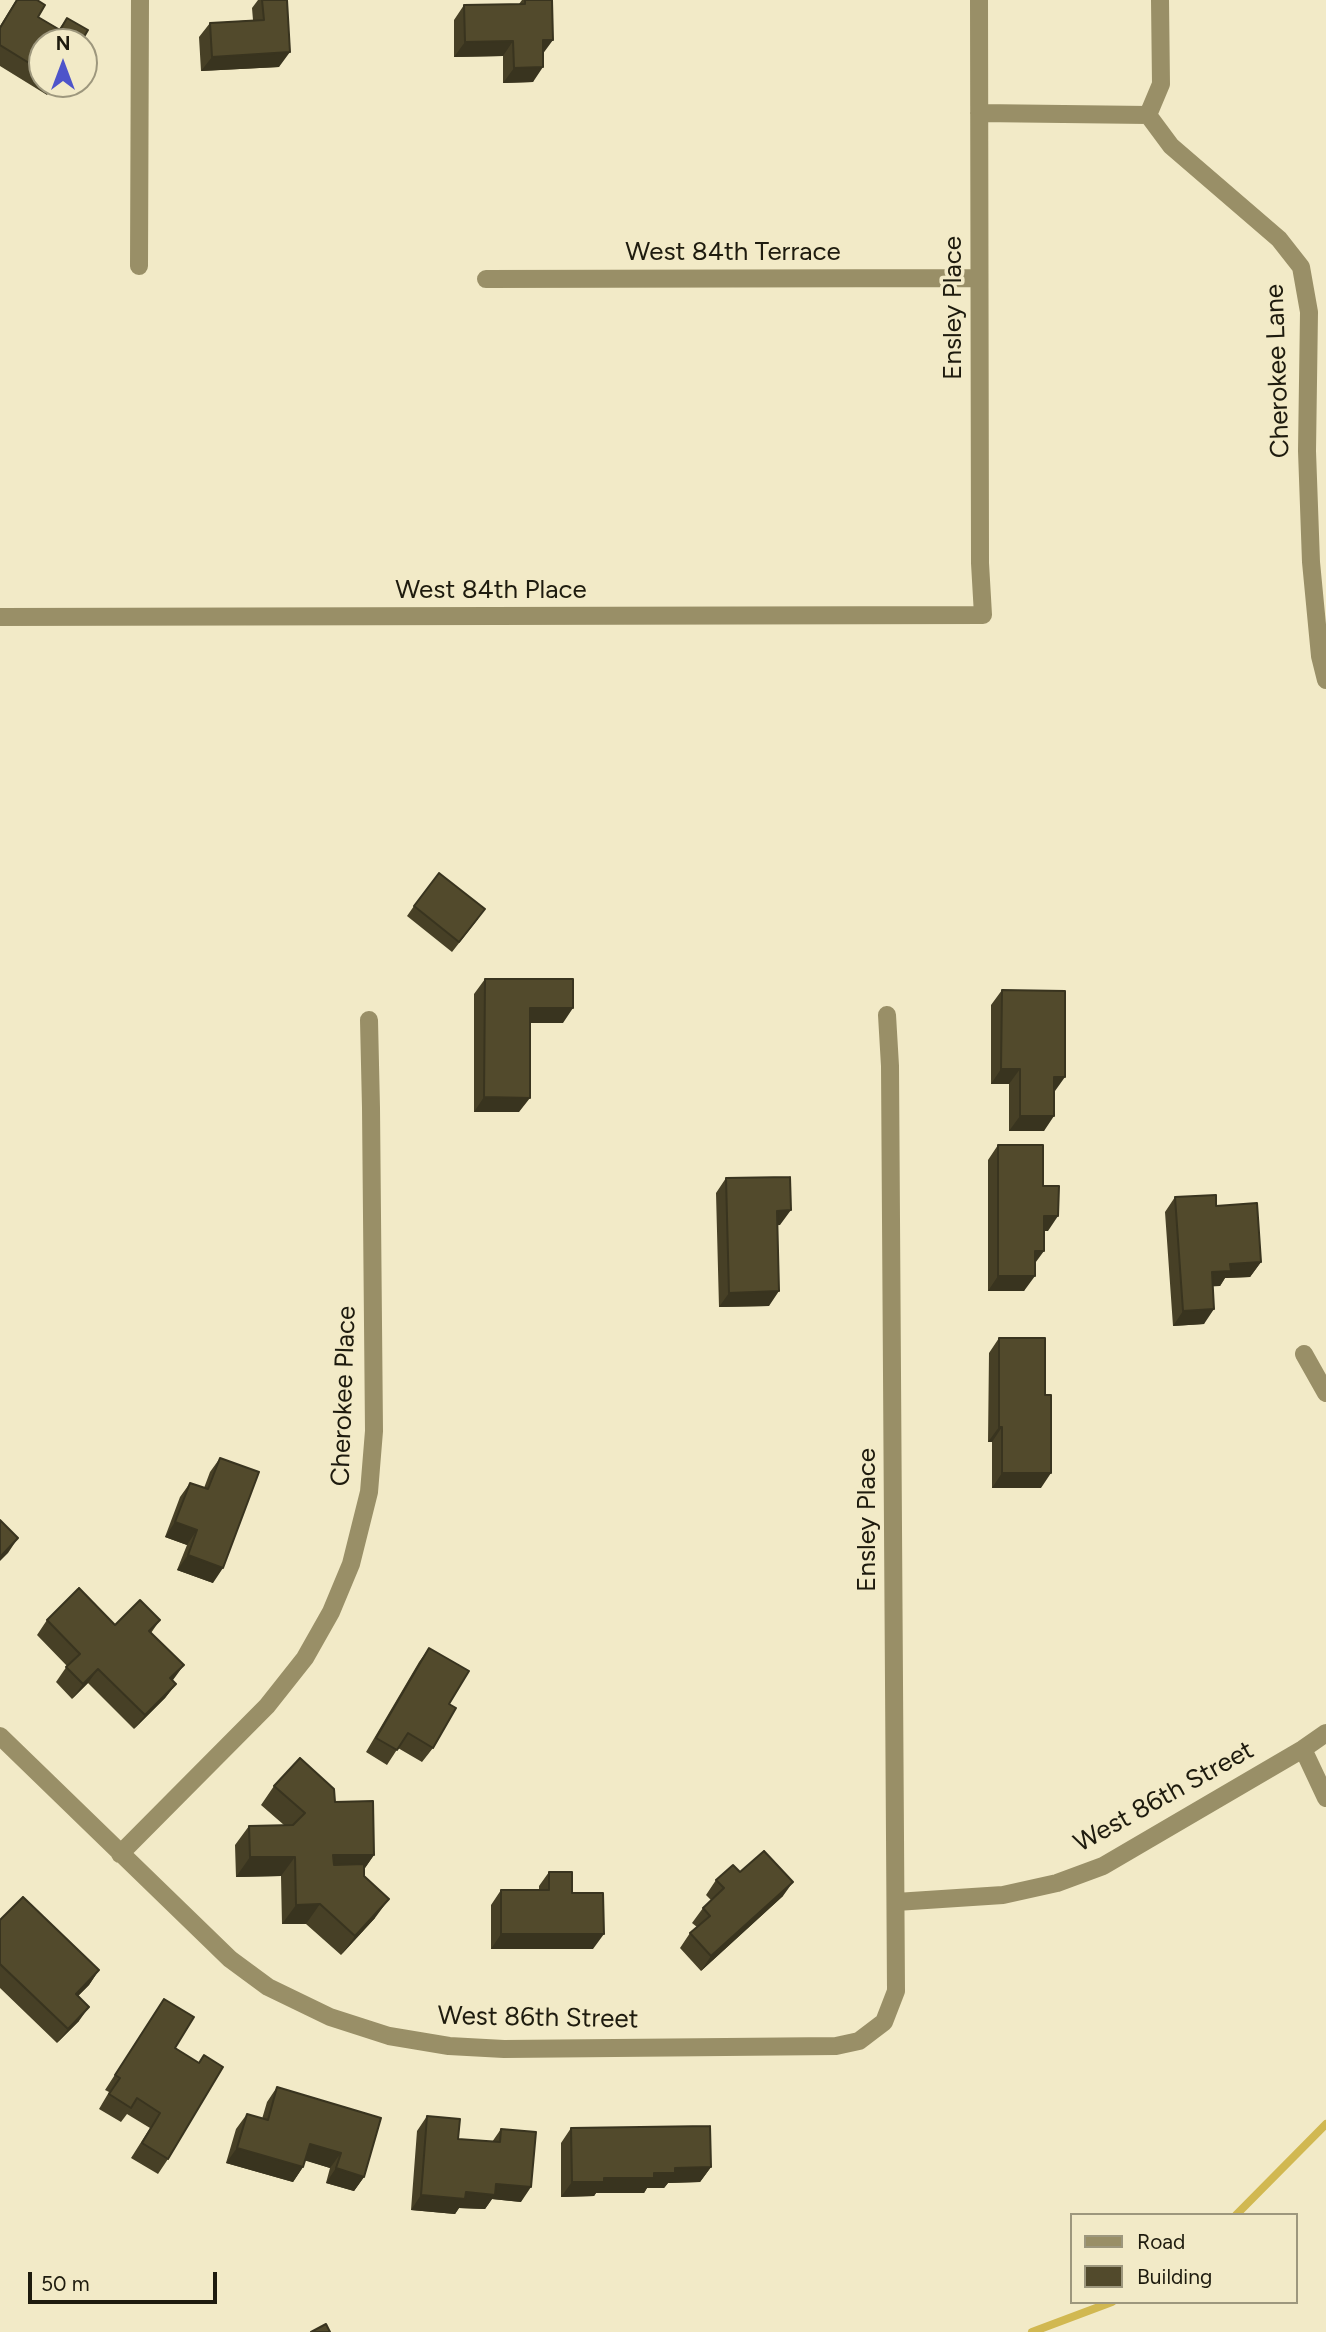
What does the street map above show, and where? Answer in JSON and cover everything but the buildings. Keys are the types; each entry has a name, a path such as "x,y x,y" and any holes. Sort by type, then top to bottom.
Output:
{"street":[{"path":"139,266 140,0"},
{"name":"Ensley Place","path":"979,0 980,563 983,615"},
{"path":"979,113 1148,115 1161,84 1160,0"},
{"name":"Cherokee Lane","path":"1148,115 1171,146 1279,239 1301,267 1309,312 1307,451 1311,562 1320,656 1326,680"},
{"name":"West 84th Terrace","path":"486,279 979,278"},
{"name":"West 84th Place","path":"0,617 983,615"},
{"name":"Ensley Place","path":"884,2022 896,1991 890,1079 887,1015"},
{"name":"Cherokee Place","path":"120,1854 196,1779 274,1696 305,1658 331,1612 351,1564 369,1493 374,1431 369,1020"},
{"path":"1304,1354 1326,1393"},
{"name":"West 86th Street","path":"896,1902 1003,1895 1056,1883 1102,1866 1326,1733"},
{"name":"West 86th Street","path":"0,1736 230,1959 268,1987 330,2017 389,2036 449,2046 503,2049 836,2046 859,2041 884,2022"},
{"path":"1303,1749 1326,1798"}],"waterway":[{"path":"1238,2213 1326,2124"},
{"path":"1032,2332 1107,2304"}]}
